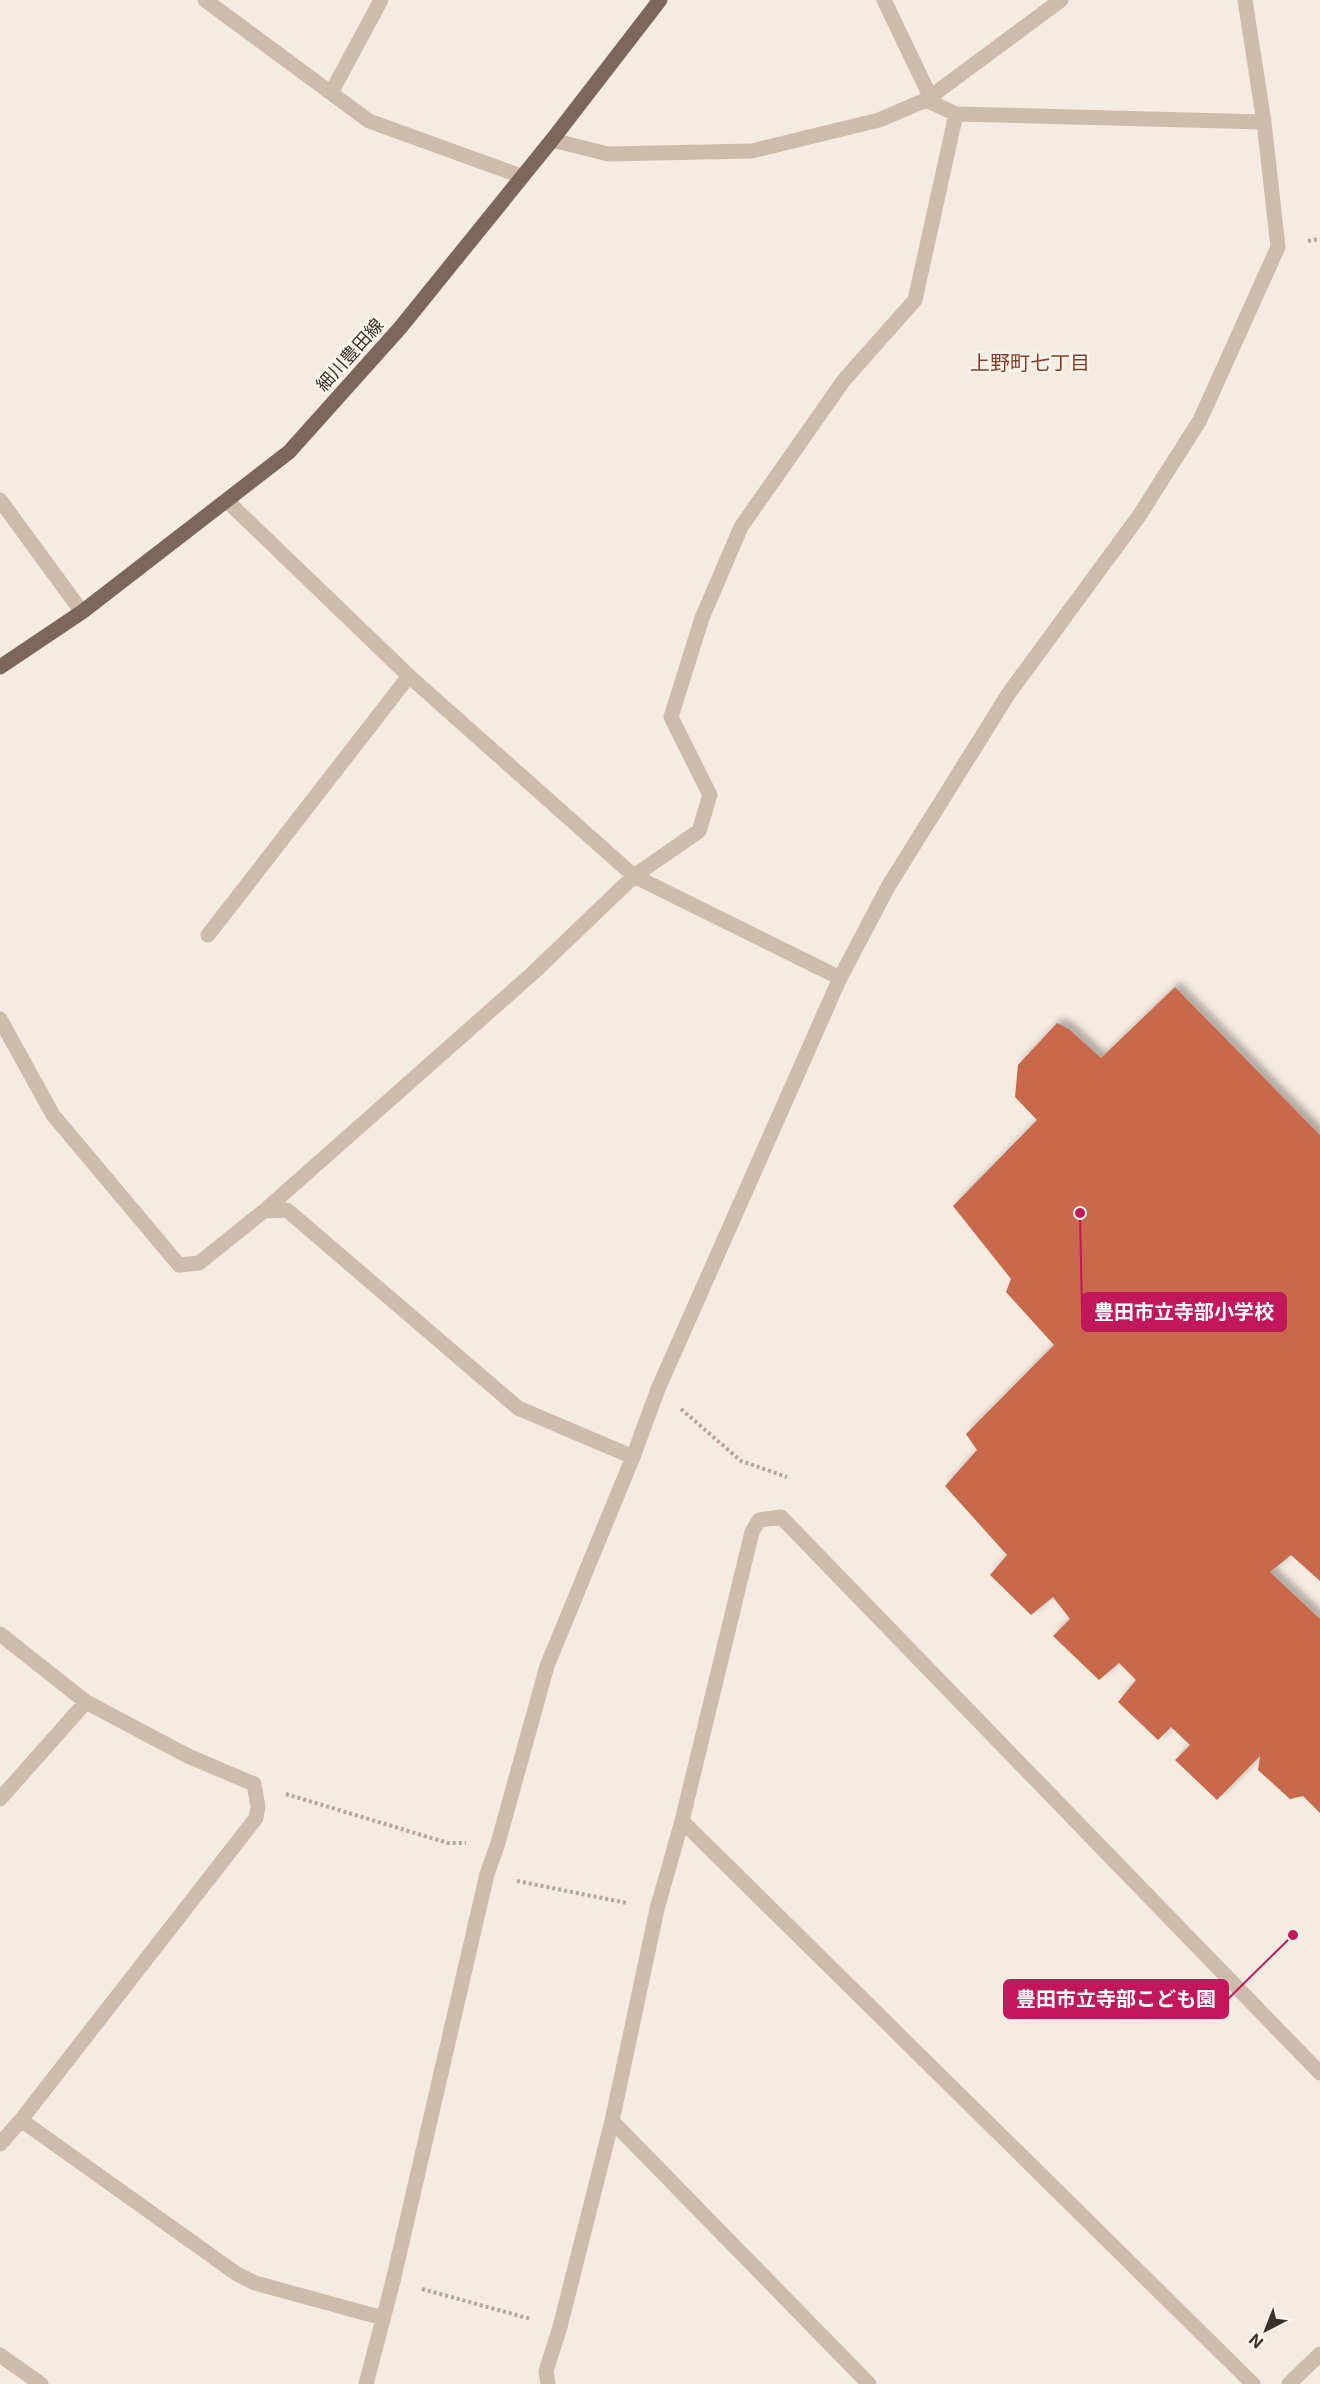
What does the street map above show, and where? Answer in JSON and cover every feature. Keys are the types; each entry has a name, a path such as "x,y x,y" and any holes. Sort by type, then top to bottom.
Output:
{"main road":[{"name":"細川豊田線","path":"0,667 82,612 289,452 400,328 552,140 660,0"}],"street":[{"path":"205,0 369,121 521,176"},
{"path":"331,93 381,0"},
{"path":"884,0 928,98 956,114 1264,122"},
{"path":"552,140 608,154 752,152 879,120 928,98 1061,0"},
{"path":"366,2384 393,2281 487,1874 498,1843 547,1666 633,1457 658,1389 840,978 889,885 1009,693 1139,516 1200,420 1278,247 1264,122 1245,0"},
{"path":"0,1018 52,1115 179,1265 199,1263 264,1211 532,973 634,876 699,831 711,795 670,717 702,618 741,527 844,380 915,300 956,114"},
{"path":"0,500 82,612"},
{"path":"227,501 409,676 634,876 840,978"},
{"path":"208,935 409,676"},
{"path":"264,1211 287,1210 518,1408 633,1457"},
{"path":"548,2384 546,2371 560,2327 612,2121 657,1909 682,1821 752,1532 759,1520 782,1517 1320,2073"},
{"path":"0,1634 86,1702 188,1756 254,1784 258,1807 256,1818 0,2144"},
{"path":"0,1799 86,1702"},
{"path":"682,1821 1253,2384"},
{"path":"21,2120 237,2274 255,2283 383,2318"},
{"path":"612,2121 869,2384"},
{"path":"1289,2384 1320,2354"},
{"path":"0,2355 41,2384"}],"path":[{"path":"658,1389 741,1461 787,1477"},
{"path":"254,1784 448,1843 498,1843"},
{"path":"487,1874 657,1909"},
{"path":"393,2281 560,2327"}],"building":[{"path":"1175,987 1320,1135 1320,1581 1291,1555 1270,1572 1320,1619 1320,1813 1303,1796 1290,1799 1258,1770 1260,1756 1217,1800 1175,1760 1190,1745 1171,1727 1158,1740 1118,1702 1136,1680 1119,1663 1099,1680 1053,1636 1070,1619 1053,1597 1031,1615 990,1575 1007,1555 945,1486 977,1450 966,1434 1054,1345 1006,1292 1011,1279 953,1206 1037,1120 1015,1097 1018,1065 1057,1023 1069,1029 1101,1058"}],"place":[{"name":"豊田市立寺部小学校","path":"1080,1213"},
{"name":"豊田市立寺部こども園","path":"1293,1935"}],"district":[{"name":"上野町七丁目","path":"1030,363"}]}
